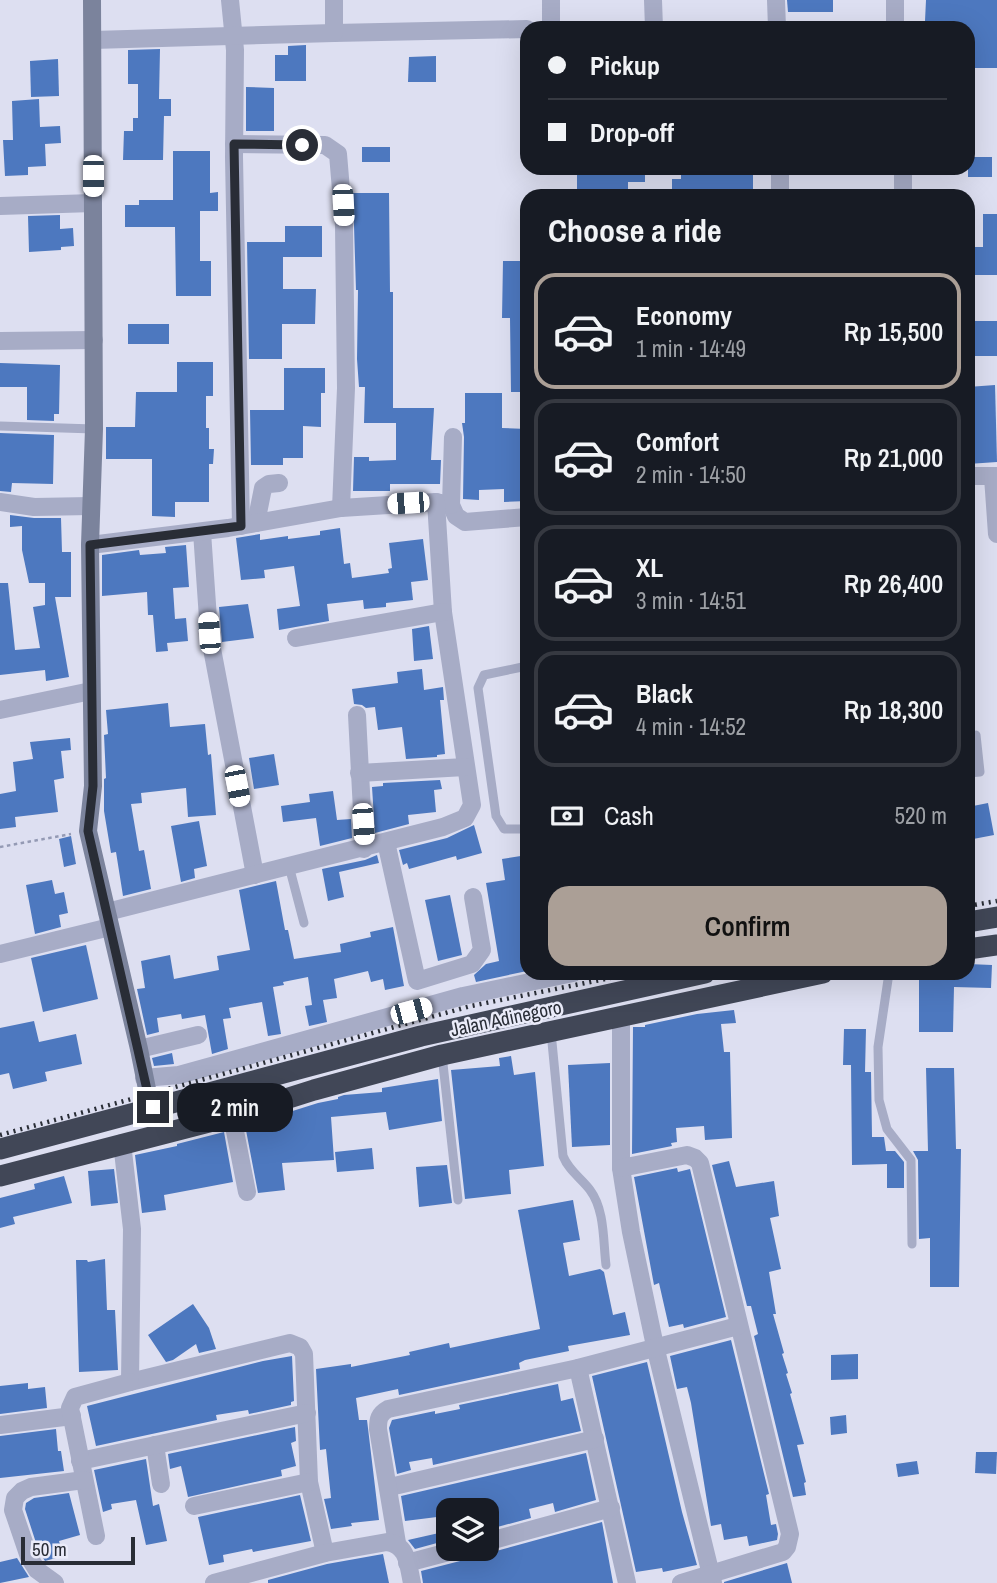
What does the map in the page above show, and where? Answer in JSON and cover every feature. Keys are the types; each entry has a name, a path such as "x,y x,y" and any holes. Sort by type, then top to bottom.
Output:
{"highway":[{"path":"975,921 997,917"},
{"path":"975,947 997,945"},
{"path":"0,1149 421,1036 673,980"},
{"name":"Jalan Adinegoro","path":"0,1176 232,1116 442,1055 790,980"}],"street":[{"path":"92,0 94,429 90,545 93,786 88,831 153,1107"},
{"path":"230,0 248,525"},
{"path":"334,0 334,33"},
{"path":"551,0 551,21"},
{"path":"653,0 654,21"},
{"path":"776,0 778,21"},
{"path":"895,0 895,21"},
{"path":"93,40 520,29"},
{"path":"234,144 325,145 338,154 344,226 346,388 341,508"},
{"path":"0,206 93,203"},
{"path":"0,341 94,340"},
{"path":"0,954 255,875 364,849 443,827 465,818 472,805 443,612 444,504 453,438"},
{"path":"975,476 995,476 997,534"},
{"path":"248,525 263,488 279,483"},
{"path":"0,502 34,507 91,506"},
{"path":"90,545 202,532 341,508 444,504 465,522 520,518"},
{"path":"202,532 209,633 255,875"},
{"path":"296,638 443,612"},
{"path":"0,710 91,691"},
{"path":"357,715 364,849"},
{"path":"359,773 465,766"},
{"path":"386,842 417,981 472,964 476,960 482,950 473,897"},
{"path":"145,1077 179,1075 463,996 540,980"},
{"path":"621,1016 621,1168 631,1232 654,1346 712,1579"},
{"path":"139,1048 198,1035"},
{"path":"232,1116 247,1192"},
{"path":"122,1143 132,1229 130,1382"},
{"path":"621,1168 687,1155 700,1163 789,1540 783,1552 712,1579 681,1583"},
{"path":"397,1544 390,1488 378,1429 378,1419 388,1409 578,1368 738,1326"},
{"path":"96,1536 72,1416 71,1402 75,1397 290,1343 300,1347 304,1353 309,1482 325,1553"},
{"path":"578,1368 627,1583"},
{"path":"80,1461 307,1413"},
{"path":"0,1425 72,1416"},
{"path":"390,1488 595,1439"},
{"path":"155,1445 161,1484"},
{"path":"55,1583 37,1570 29,1557 13,1510 15,1498 31,1487 84,1479"},
{"path":"194,1506 309,1482"},
{"path":"499,1538 611,1508"},
{"path":"214,1583 325,1553 387,1542 397,1544 404,1550 412,1583"},
{"path":"407,1563 436,1555"}],"lane":[{"path":"0,426 94,429"},
{"path":"520,667 484,675 478,688 496,817 504,829 520,829"},
{"path":"975,735 980,772 975,773"},
{"path":"289,866 304,923"},
{"path":"888,980 878,1047 879,1100 887,1129 911,1160 912,1244"},
{"path":"550,1031 563,1156 567,1166 595,1198 606,1265"},
{"path":"442,1055 458,1200"}],"path":[{"path":"0,847 88,831"}],"building":[{"path":"787,0 833,0 833,12 788,12"},
{"path":"926,0 997,0 997,68 975,68 975,21 925,21"},
{"path":"306,45 306,81 275,81 275,55 288,55 288,46"},
{"path":"160,49 159,99 171,99 171,116 164,116 163,160 123,160 124,131 133,131 133,118 138,118 138,84 128,84 128,50"},
{"path":"436,56 436,82 408,82 409,57"},
{"path":"58,59 59,96 31,97 30,61"},
{"path":"246,87 274,88 274,131 246,131"},
{"path":"39,99 40,127 60,126 61,143 45,144 46,166 28,167 28,175 5,176 3,140 13,140 12,101"},
{"path":"362,147 390,147 390,162 362,162"},
{"path":"173,151 210,151 210,193 218,192 218,211 200,211 200,261 211,261 211,296 176,296 175,227 125,227 125,205 139,205 139,200 173,200"},
{"path":"975,157 992,157 992,177 968,177 975,175"},
{"path":"577,175 645,175 645,182 628,182 628,189 577,189"},
{"path":"681,175 753,175 753,189 672,189 672,179 681,179"},
{"path":"353,193 389,193 390,292 393,292 393,408 434,408 431,460 441,460 440,484 390,484 390,491 353,491 354,457 369,457 369,461 396,460 396,423 364,423 365,387 359,387 357,359 358,290"},
{"path":"983,214 997,214 997,275 975,275 975,247 983,247"},
{"path":"60,215 60,229 73,228 74,246 61,247 61,250 29,252 28,216"},
{"path":"285,226 322,226 322,257 283,257 283,289 316,289 315,324 282,324 282,359 249,359 247,242 285,242"},
{"path":"503,261 520,261 520,392 511,392 510,318 502,318"},
{"path":"975,321 997,321 997,356 975,356"},
{"path":"128,324 169,324 169,344 128,344"},
{"path":"177,362 213,362 213,396 206,396 209,449 214,449 213,464 209,464 209,502 175,502 175,517 152,516 152,459 106,459 106,427 135,427 136,392 177,392"},
{"path":"0,363 60,365 59,414 54,414 54,421 27,420 27,387 0,387"},
{"path":"284,368 325,368 325,393 321,393 321,427 303,426 303,458 283,458 283,465 251,465 250,410 284,410"},
{"path":"995,385 997,462 975,464 975,386"},
{"path":"465,393 502,393 502,428 520,429 520,501 504,502 504,489 479,490 479,500 463,499 462,423 465,423"},
{"path":"0,433 54,435 53,484 12,483 11,492 0,491"},
{"path":"10,515 61,518 62,552 71,552 71,597 55,597 69,677 46,681 45,670 0,675 0,583 8,583 15,650 40,648 33,607 45,605 45,583 29,583 22,550 22,526 10,527"},
{"path":"340,528 344,564 350,563 352,578 389,573 388,569 392,568 389,543 423,539 428,580 411,582 413,600 364,609 363,600 327,604 329,621 279,630 277,609 300,606 294,566 264,570 265,578 241,580 236,538 260,534 260,540 288,536 288,539 320,535 320,531"},
{"path":"186,545 189,587 173,588 175,619 186,618 188,641 167,643 168,651 156,652 153,615 148,615 147,592 102,596 102,555 139,550 140,555 166,553 165,547"},
{"path":"248,604 254,638 222,642 219,607"},
{"path":"429,626 433,659 414,661 412,629"},
{"path":"422,669 424,690 443,687 444,700 440,700 445,754 406,759 402,727 378,730 375,707 366,708 354,704 352,689 398,683 397,672"},
{"path":"168,703 170,727 205,724 208,755 211,754 216,815 188,817 186,788 141,793 142,803 131,804 139,851 144,850 151,889 123,896 116,852 111,853 104,811 104,735 108,734 106,710"},
{"path":"70,738 71,750 61,751 64,778 54,780 58,812 15,817 16,827 0,829 0,794 16,791 13,762 33,759 30,742"},
{"path":"274,754 279,785 254,789 249,758"},
{"path":"440,780 442,789 434,790 436,812 408,815 409,824 375,833 372,787 383,786 383,783"},
{"path":"333,791 337,820 351,819 352,838 320,846 316,818 283,822 281,806 310,802 309,794"},
{"path":"988,803 994,835 975,839 975,806"},
{"path":"199,821 207,866 194,869 195,878 181,882 171,826"},
{"path":"474,825 482,853 457,860 456,856 409,869 407,863 403,865 399,850 447,838"},
{"path":"71,836 76,864 64,867 59,839"},
{"path":"377,855 379,863 339,872 344,897 328,901 322,869"},
{"path":"520,856 520,973 476,982 474,975 486,964 499,961 486,883 505,880 502,859"},
{"path":"52,880 55,894 64,892 68,913 59,915 61,927 35,934 26,885"},
{"path":"276,881 285,930 288,930 294,959 341,952 340,944 371,937 370,932 393,927 404,986 385,990 383,979 371,982 368,971 334,979 337,998 323,1000 327,1022 309,1026 305,1006 312,1005 308,977 283,982 284,985 273,987 281,1034 268,1036 262,1002 229,1008 231,1018 223,1019 228,1049 212,1054 205,1015 182,1019 181,1014 157,1018 159,1032 147,1035 137,989 145,988 141,961 170,955 174,979 219,970 217,956 250,950 239,890"},
{"path":"450,895 462,955 438,961 425,900"},
{"path":"86,945 98,999 43,1012 31,958"},
{"path":"975,964 992,965 991,988 954,987 953,1032 919,1032 919,980 975,980"},
{"path":"734,1010 736,1023 721,1024 724,1052 730,1052 732,1138 705,1140 704,1126 676,1128 677,1142 671,1143 672,1146 632,1154 633,1027 645,1027 697,1014"},
{"path":"34,1021 39,1042 76,1034 82,1064 45,1072 47,1081 13,1089 9,1073 0,1075 0,1028"},
{"path":"844,1029 866,1029 865,1072 871,1072 872,1137 884,1137 886,1151 895,1151 904,1162 904,1188 887,1188 887,1164 852,1165 851,1065 843,1065"},
{"path":"172,1053 174,1064 154,1066 152,1058"},
{"path":"511,1056 514,1075 535,1072 544,1166 509,1170 511,1194 465,1199 451,1070 500,1066 499,1058"},
{"path":"610,1063 610,1145 572,1147 568,1065"},
{"path":"926,1068 954,1068 956,1149 961,1149 959,1287 930,1287 930,1238 919,1239 918,1160 913,1151 928,1151"},
{"path":"438,1079 442,1121 389,1130 386,1112 331,1117 334,1160 282,1163 285,1190 258,1193 245,1125 264,1122 344,1095 382,1092 382,1088"},
{"path":"224,1132 233,1182 164,1195 166,1210 142,1213 135,1155"},
{"path":"372,1148 374,1169 337,1172 335,1152"},
{"path":"729,1161 736,1187 774,1181 779,1216 770,1218 781,1269 769,1272 776,1314 773,1314 804,1444 797,1445 806,1482 806,1495 793,1497 754,1336 758,1334 751,1306 747,1306 712,1165"},
{"path":"447,1165 452,1203 419,1207 416,1167"},
{"path":"677,1168 678,1172 690,1169 726,1317 684,1328 683,1324 669,1327 659,1283 654,1285 634,1177"},
{"path":"114,1169 118,1203 91,1206 88,1171"},
{"path":"64,1176 72,1203 13,1217 15,1224 0,1228 0,1198 35,1189 34,1184"},
{"path":"573,1200 580,1240 563,1243 569,1276 600,1269 604,1272 613,1315 625,1312 630,1335 568,1346 569,1351 525,1360 519,1363 520,1369 399,1395 398,1389 356,1398 359,1420 367,1420 379,1520 351,1523 352,1526 331,1529 324,1499 331,1498 326,1449 320,1450 316,1369 351,1364 351,1367 410,1355 409,1352 449,1343 450,1348 540,1329 518,1210"},
{"path":"105,1259 107,1310 115,1310 118,1370 79,1372 76,1260 88,1262"},
{"path":"193,1304 209,1328 216,1349 199,1353 196,1344 166,1362 148,1335"},
{"path":"731,1340 769,1494 766,1495 771,1525 776,1524 778,1534 777,1540 749,1546 747,1536 724,1540 721,1524 711,1526 691,1403 687,1387 677,1389 670,1356"},
{"path":"858,1354 858,1379 831,1380 831,1355"},
{"path":"292,1356 294,1401 291,1405 249,1414 248,1410 216,1415 217,1420 96,1446 87,1406"},
{"path":"647,1362 697,1565 663,1572 662,1568 636,1572 592,1376"},
{"path":"28,1383 28,1389 45,1387 47,1408 0,1414 0,1386"},
{"path":"558,1384 561,1401 573,1398 581,1431 433,1465 432,1458 409,1462 411,1470 397,1474 389,1428 392,1420 460,1409 459,1405"},
{"path":"846,1415 847,1433 831,1435 830,1417"},
{"path":"295,1427 296,1441 291,1443 296,1466 281,1470 282,1476 188,1497 181,1466 170,1469 168,1454"},
{"path":"56,1429 58,1451 61,1451 64,1471 0,1478 0,1436"},
{"path":"976,1452 997,1452 996,1474 975,1473"},
{"path":"586,1453 596,1500 555,1512 553,1503 529,1509 531,1518 499,1527 499,1498 436,1498 436,1517 405,1521 401,1496"},
{"path":"146,1459 153,1506 159,1504 167,1541 146,1545 136,1500 111,1504 112,1509 103,1512 94,1470"},
{"path":"917,1461 919,1474 898,1477 896,1464"},
{"path":"69,1493 80,1535 59,1541 63,1556 45,1561 39,1552 25,1509 26,1503 34,1498"},
{"path":"300,1495 311,1541 223,1555 224,1562 209,1565 198,1517"},
{"path":"602,1522 613,1583 423,1583 421,1571 460,1561 499,1561 499,1550"},
{"path":"436,1534 436,1543 415,1549 408,1540"},
{"path":"383,1554 389,1583 268,1583 268,1580 327,1564"},
{"path":"17,1558 29,1577 0,1583 0,1562"},
{"path":"787,1563 792,1583 724,1583 724,1582"}],"railway":[{"path":"975,905 997,901"},
{"path":"0,1135 471,1006 600,980"}],"route":[{"path":"153,1107 88,831 93,786 90,545 241,526 234,144 302,145"}]}
